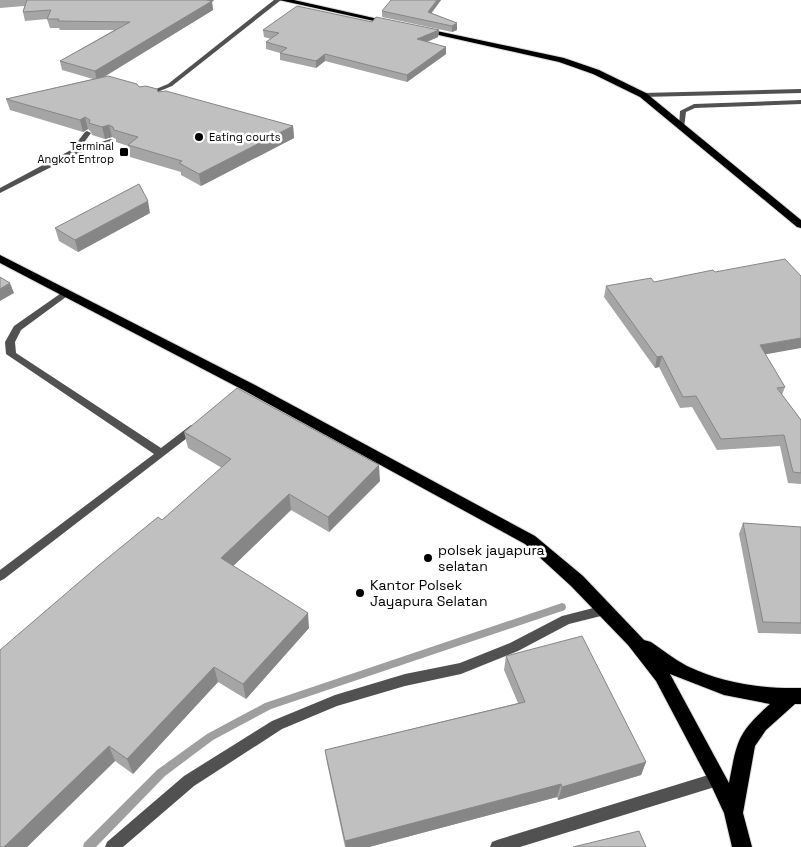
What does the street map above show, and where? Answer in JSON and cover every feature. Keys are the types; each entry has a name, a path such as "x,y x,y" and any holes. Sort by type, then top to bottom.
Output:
{"highway":[{"path":"290,1 399,24"},
{"path":"409,26 561,60 596,72 643,95 801,225"},
{"path":"0,258 530,540 577,581 634,640 662,676 718,779 733,813 742,847"},
{"path":"634,640 680,670 714,684 754,693 796,697"},
{"path":"733,813 746,743 760,724 796,697"}],"street":[{"path":"143,96 170,85 278,0"},
{"path":"167,94 170,85"},
{"path":"643,95 801,91"},
{"path":"682,127 683,111 694,106 801,102"},
{"path":"74,152 87,134"},
{"path":"0,192 74,152 111,140"},
{"path":"67,292 17,328 10,342 11,354 161,453"},
{"path":"0,576 206,420"},
{"path":"112,847 189,780 277,725 335,701 405,680 461,668 514,647 566,620 605,610"},
{"path":"497,847 718,779"}],"building":[{"path":"27,0 212,1 95,71 60,61 130,22 58,21 59,19 47,19 51,10 23,12"},
{"path":"391,0 437,0 428,12 457,23 452,26 382,11"},
{"path":"297,6 372,22 376,17 439,30 417,39 446,47 407,75 325,54 316,61 280,53 287,48 266,42 279,33 263,30"},
{"path":"108,76 137,84 139,87 146,86 157,89 158,92 166,91 293,126 199,174 179,163 182,161 128,145 138,137 114,130 109,125 102,127 89,123 90,120 85,117 80,120 6,99"},
{"path":"139,184 148,201 75,240 55,228"},
{"path":"785,259 801,276 801,338 760,345 785,387 777,388 801,420 801,473 793,472 784,435 721,439 696,396 683,397 662,356 657,357 606,286 651,278 654,282 713,270 715,272"},
{"path":"0,277 10,283 0,289"},
{"path":"237,388 379,465 328,517 289,494 221,558 308,613 243,684 214,667 127,759 109,746 4,847 0,847 0,650 158,517 162,520 231,459 184,432"},
{"path":"743,523 801,527 801,623 763,622"},
{"path":"582,636 646,762 562,787 561,784 345,841 325,750 525,702 506,656"},
{"path":"639,831 646,847 573,847"}],"waterway":[{"path":"88,847 161,773 210,737 268,706 562,607"}],"place":[{"name":"Eating courts","path":"199,137"},
{"name":"Terminal Angkot Entrop","path":"124,152"},
{"name":"polsek jayapura selatan","path":"428,558"},
{"name":"Kantor Polsek Jayapura Selatan","path":"360,593"}]}
